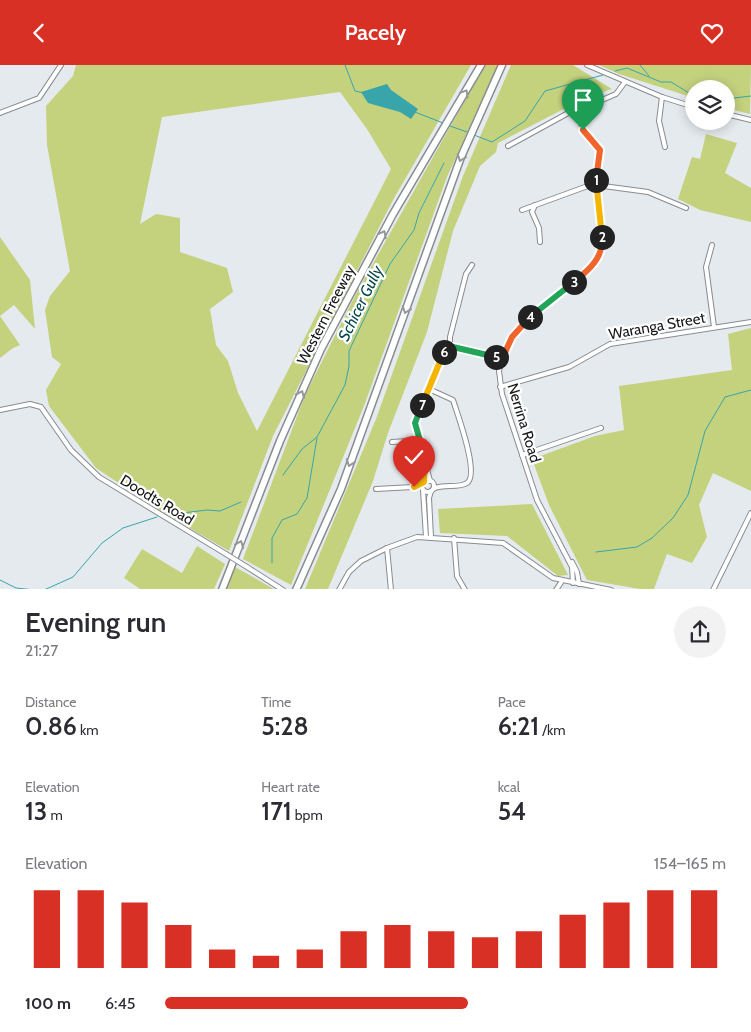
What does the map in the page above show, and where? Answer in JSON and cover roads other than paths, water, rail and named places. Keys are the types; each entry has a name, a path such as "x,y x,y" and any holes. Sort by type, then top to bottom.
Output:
{"highway":[{"name":"Western Freeway","path":"222,589 280,441 321,349 393,215 481,65"},
{"path":"296,589 341,489 461,157 502,65"}],"street":[{"path":"0,113 38,99 62,65"},
{"path":"587,65 662,97 685,104"},
{"path":"508,147 581,106 588,106 617,93 625,82"},
{"path":"662,97 660,121 665,147"},
{"name":"Nerrina Road","path":"579,584 577,571 541,510 500,385 502,359 510,341 525,322 586,272 599,255 603,243 596,184 600,150 581,125 583,114 588,106"},
{"path":"735,116 751,120"},
{"path":"522,210 596,184 648,192 686,208"},
{"path":"535,205 532,212 539,231 540,242"},
{"path":"712,245 706,267 714,327"},
{"path":"450,346 450,337 464,281 472,265"},
{"name":"Waranga Street","path":"500,385 569,367 610,344 751,322"},
{"path":"450,346 502,359"},
{"path":"429,537 431,481 415,421 444,351 450,346"},
{"path":"376,489 413,487 432,490 444,485 463,484 469,481 471,474 468,447 453,400 451,397 429,389"},
{"name":"Doodts Road","path":"0,410 30,404 41,407 71,450 100,477 283,589"},
{"path":"522,455 601,428"},
{"path":"392,442 408,441 419,437"},
{"path":"426,467 423,490 429,537"},
{"path":"413,487 431,481 444,485"},
{"path":"713,589 751,513"},
{"path":"339,589 347,575 356,565 387,548 412,538 429,537 503,543 550,576 562,581 611,589"},
{"path":"454,538 456,573 460,585 465,589"},
{"path":"387,548 391,589"},
{"name":"Nerrina Road","path":"563,549 574,573 573,583"},
{"path":"556,589 562,581"}],"water":[{"path":"387,84 391,90 418,109 411,119 400,112 368,103 361,92"}],"waterway":[{"path":"345,65 355,91 364,93"},
{"path":"640,65 649,76"},
{"path":"615,71 627,68 661,82 671,82 685,91"},
{"path":"474,135 492,142 525,121 545,91 603,75"},
{"path":"735,98 751,96"},
{"path":"415,112 443,123"},
{"name":"Schicer Gully","path":"450,126 467,132"},
{"name":"Schicer Gully","path":"283,475 302,449 317,437 345,385 349,366 349,351 390,264 414,230 419,213 444,163"},
{"path":"596,552 637,547 652,538 673,518 688,495 705,431 725,397 751,390"},
{"path":"272,563 272,538 282,520 297,514 307,498 317,438"},
{"name":"Schicer Gully","path":"166,515 207,510 220,511 241,502"},
{"name":"Schicer Gully","path":"46,589 73,577 102,543 123,528 157,517"},
{"name":"Schicer Gully","path":"0,580 16,588 26,589"}]}
